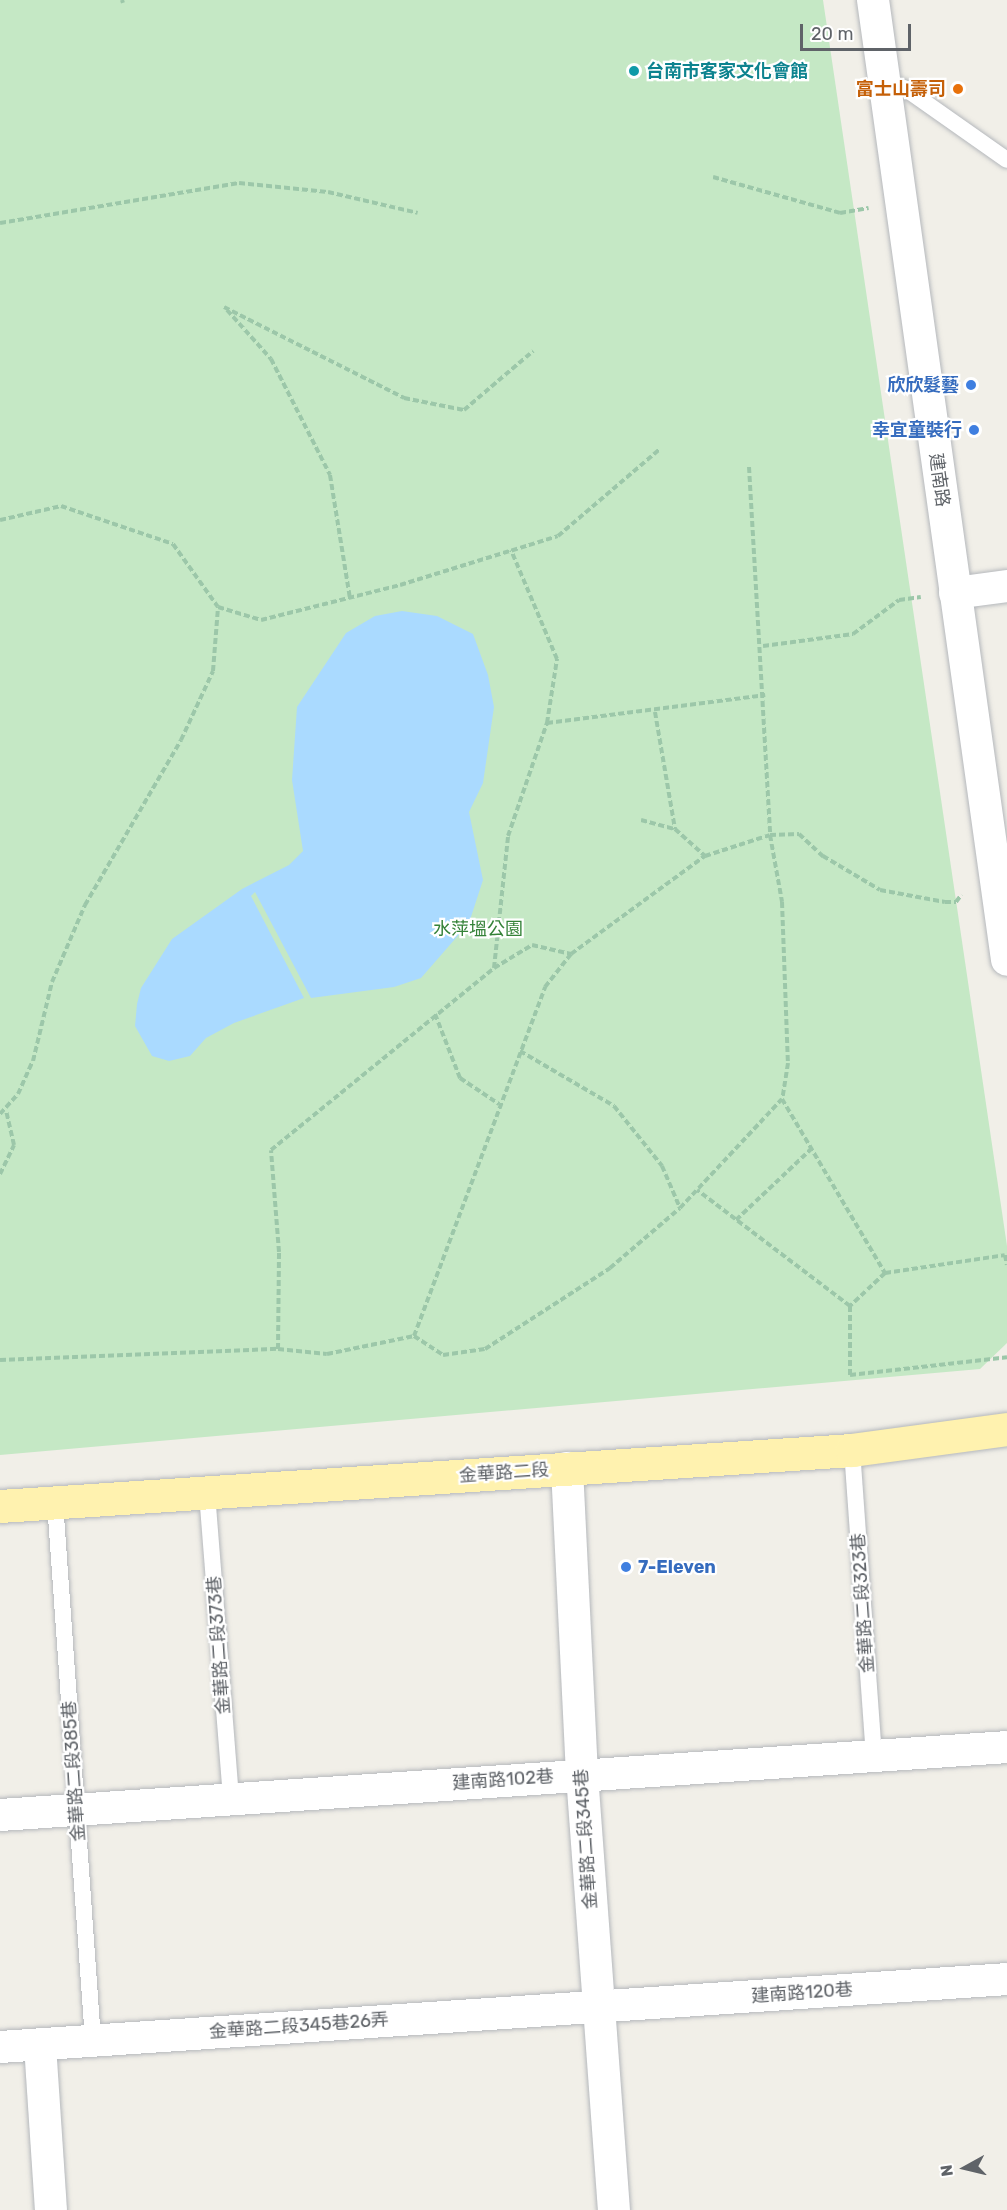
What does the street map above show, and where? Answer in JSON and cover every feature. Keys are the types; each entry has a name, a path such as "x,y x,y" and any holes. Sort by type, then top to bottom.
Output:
{"main road":[{"name":"金華路二段","path":"0,1506 852,1450 1007,1429"}],"street":[{"name":"建南路","path":"873,0 956,593 999,850 1007,960"},
{"path":"956,593 1007,586"},
{"name":"金華路二段345巷","path":"567,1468 582,1775 614,2210"},
{"name":"建南路102巷","path":"0,1815 231,1797 1007,1747"},
{"name":"建南路120巷","path":"598,2006 1007,1979"},
{"name":"金華路二段345巷26弄","path":"0,2047 598,2006"},
{"path":"39,2045 51,2210"}],"lane":[{"path":"884,80 906,89 1007,160"},
{"name":"金華路二段323巷","path":"852,1450 874,1756"},
{"name":"金華路二段373巷","path":"207,1492 231,1797"},
{"name":"金華路二段385巷","path":"55,1502 93,2040"}],"path":[{"path":"713,177 840,213 900,204"},
{"path":"0,223 239,183 328,192 418,213"},
{"path":"350,598 330,475 271,359 224,307 404,398 464,410 533,351"},
{"path":"0,520 61,506 173,544 218,607 261,620 350,598 558,536 660,449"},
{"path":"0,1359 278,1349 327,1354 414,1336 443,1355 485,1349 610,1268 680,1208 782,1099 788,1063 782,902 770,835 763,646 748,467"},
{"path":"494,968 508,836 547,723 556,659 511,550"},
{"path":"763,646 853,634 899,600 956,593"},
{"path":"0,1114 6,1111 33,1062 52,982 85,905 181,740 213,671 218,607"},
{"path":"547,723 654,712 765,695"},
{"path":"654,712 675,829"},
{"path":"641,820 675,829 705,856"},
{"path":"414,1336 499,1104 545,987 571,954 705,856 770,835 799,834 823,856 880,890 926,900 956,902 999,850"},
{"path":"278,1349 279,1252 271,1150 494,968 532,945 571,954"},
{"path":"435,1014 460,1078 499,1104"},
{"path":"520,1051 614,1106 662,1166 680,1208"},
{"path":"782,1099 885,1273"},
{"path":"0,1174 14,1144 6,1111"},
{"path":"736,1220 811,1149"},
{"path":"697,1191 850,1306"},
{"path":"1007,1265 1005,1255 885,1273 850,1306 849,1375 1007,1357"}],"green space":[{"name":"水萍塭公園","path":"0,0 823,0 1007,1246 1007,1343 980,1369 0,1455"}],"water":[{"path":"402,611 437,616 473,634 488,675 494,707 483,783 469,812 483,880 469,923 421,978 394,987 311,998 255,892 251,896 304,998 234,1023 206,1038 190,1056 169,1061 152,1056 135,1026 137,1004 141,988 172,939 242,889 289,865 303,851 292,780 297,707 346,633 375,616"}],"place":[{"name":"台南市客家文化會館","path":"634,71"},
{"name":"富士山壽司","path":"958,89"},
{"name":"欣欣髮藝","path":"971,385"},
{"name":"幸宜童裝行","path":"974,430"},
{"name":"7-Eleven","path":"626,1567"}]}
